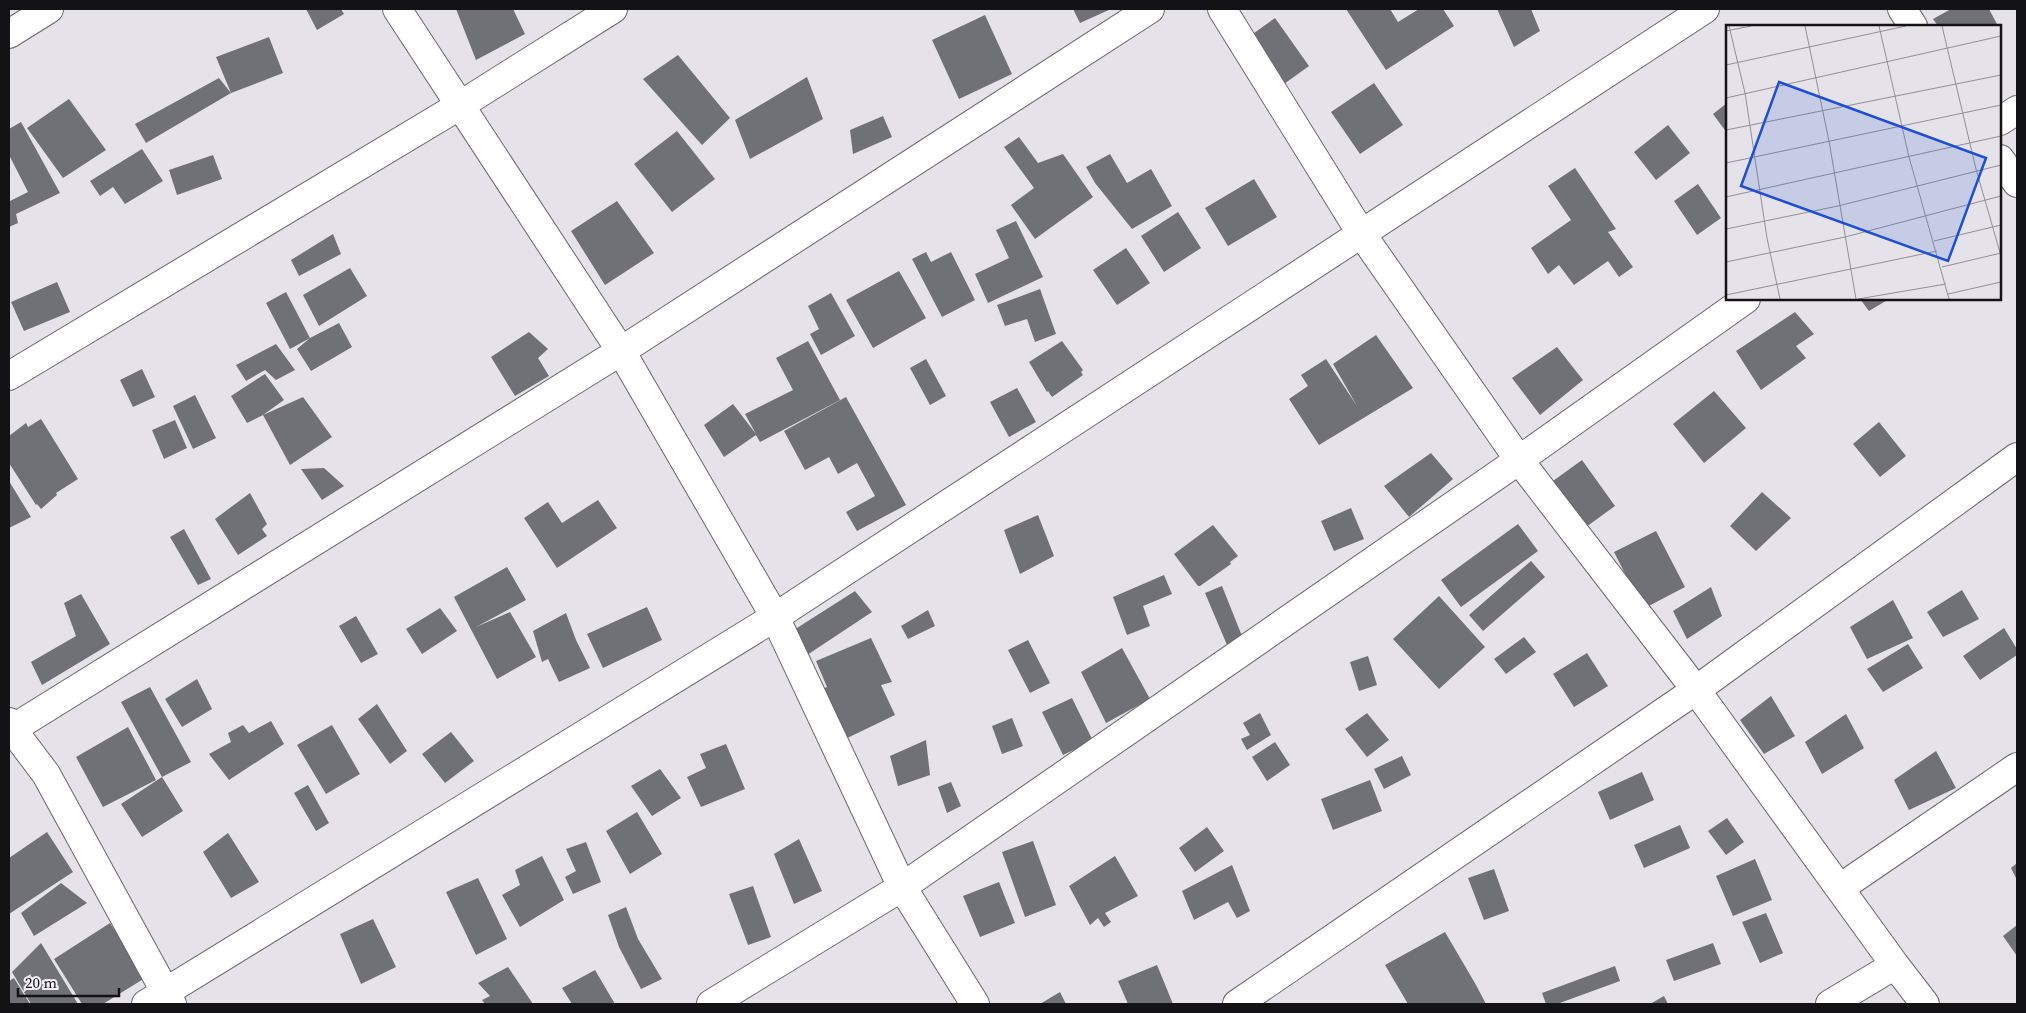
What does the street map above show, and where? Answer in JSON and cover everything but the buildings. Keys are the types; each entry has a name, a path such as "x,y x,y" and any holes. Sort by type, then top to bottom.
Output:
{"street":[{"path":"9,34 49,9"},
{"path":"397,9 621,351 775,617 902,887 975,1004"},
{"path":"9,376 459,106 613,9"},
{"path":"1150,9 621,351 10,727 46,774 161,1000 775,617 1705,9"},
{"path":"1222,9 1361,233 1519,460 1696,690 1895,965 1926,1004"},
{"path":"1902,9 1912,25"},
{"path":"2001,120 2017,110"},
{"path":"2001,160 2017,183"},
{"path":"710,1004 902,887 1519,460 1745,300"},
{"path":"1237,1004 1696,690 2017,457"},
{"path":"1840,888 2017,767"},
{"path":"1830,1004 1895,965"}]}
